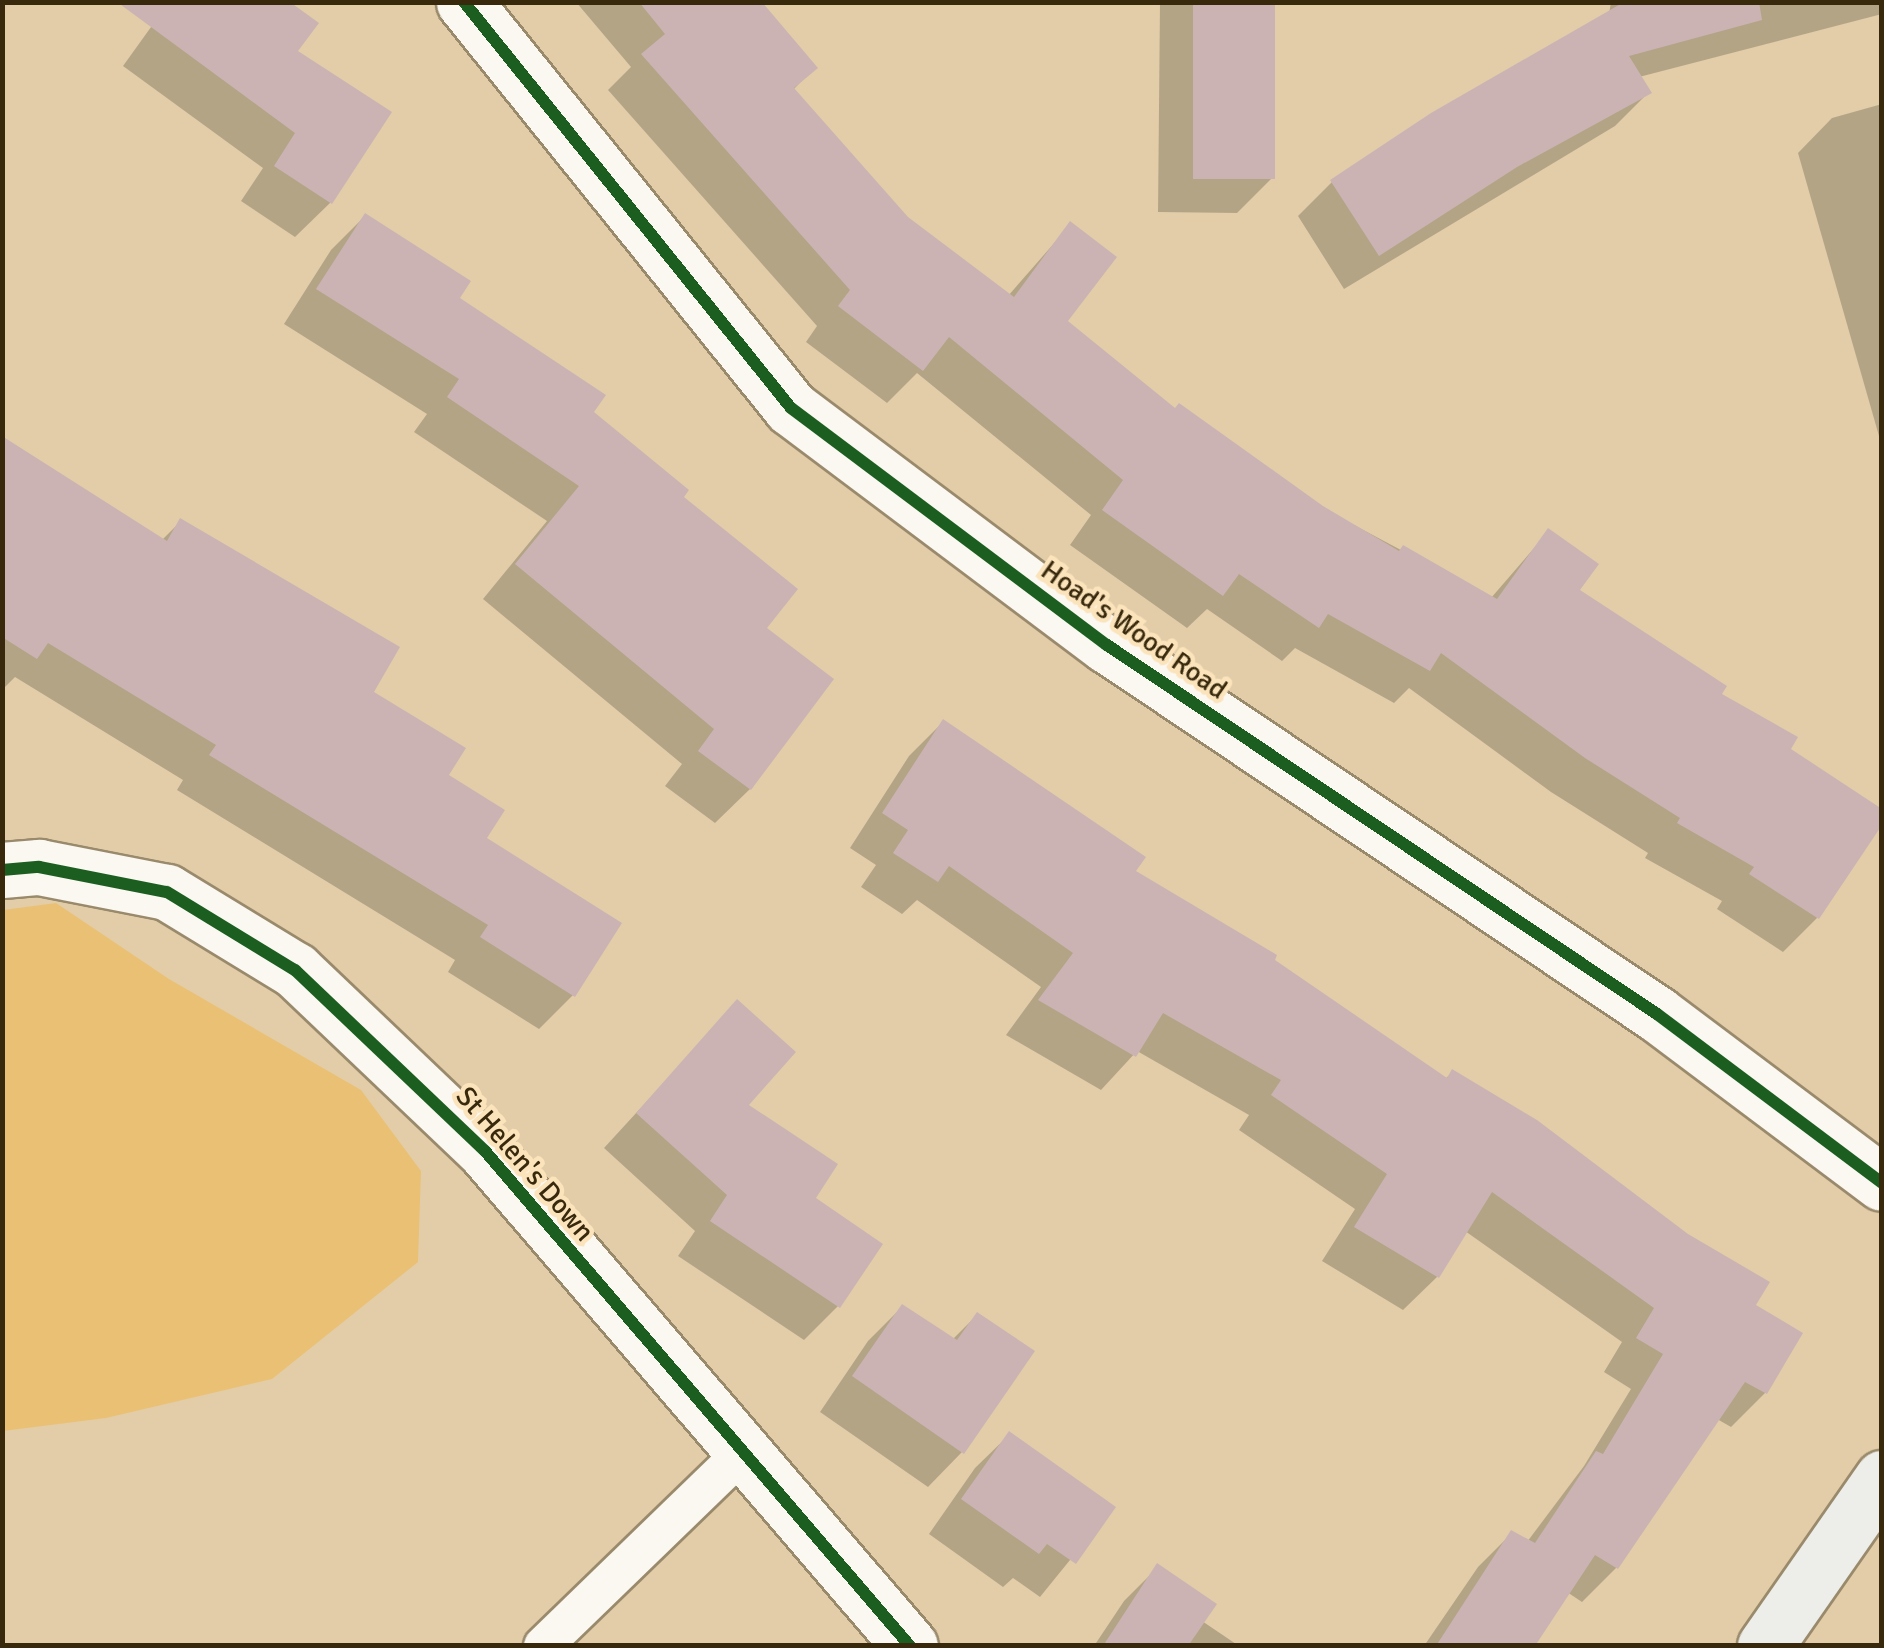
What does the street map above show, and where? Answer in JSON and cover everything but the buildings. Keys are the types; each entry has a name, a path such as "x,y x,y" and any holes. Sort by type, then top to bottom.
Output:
{"street":[{"name":"Hoad's Wood Road","path":"464,2 791,408 1107,645 1657,1014 1882,1183"},
{"name":"St Helen's Down","path":"2,870 40,866 167,892 294,970 484,1152 910,1646"},
{"path":"1765,1646 1882,1478"}],"lane":[{"path":"542,1646 742,1453"}],"shaded area":[{"path":"56,903 169,979 361,1090 421,1171 418,1262 272,1379 106,1418 3,1431 3,910"}],"cycle path":[{"path":"464,2 791,408 1107,645 1657,1014 1882,1183"},
{"path":"2,870 39,867 167,892 295,970 485,1151 910,1646"}]}
